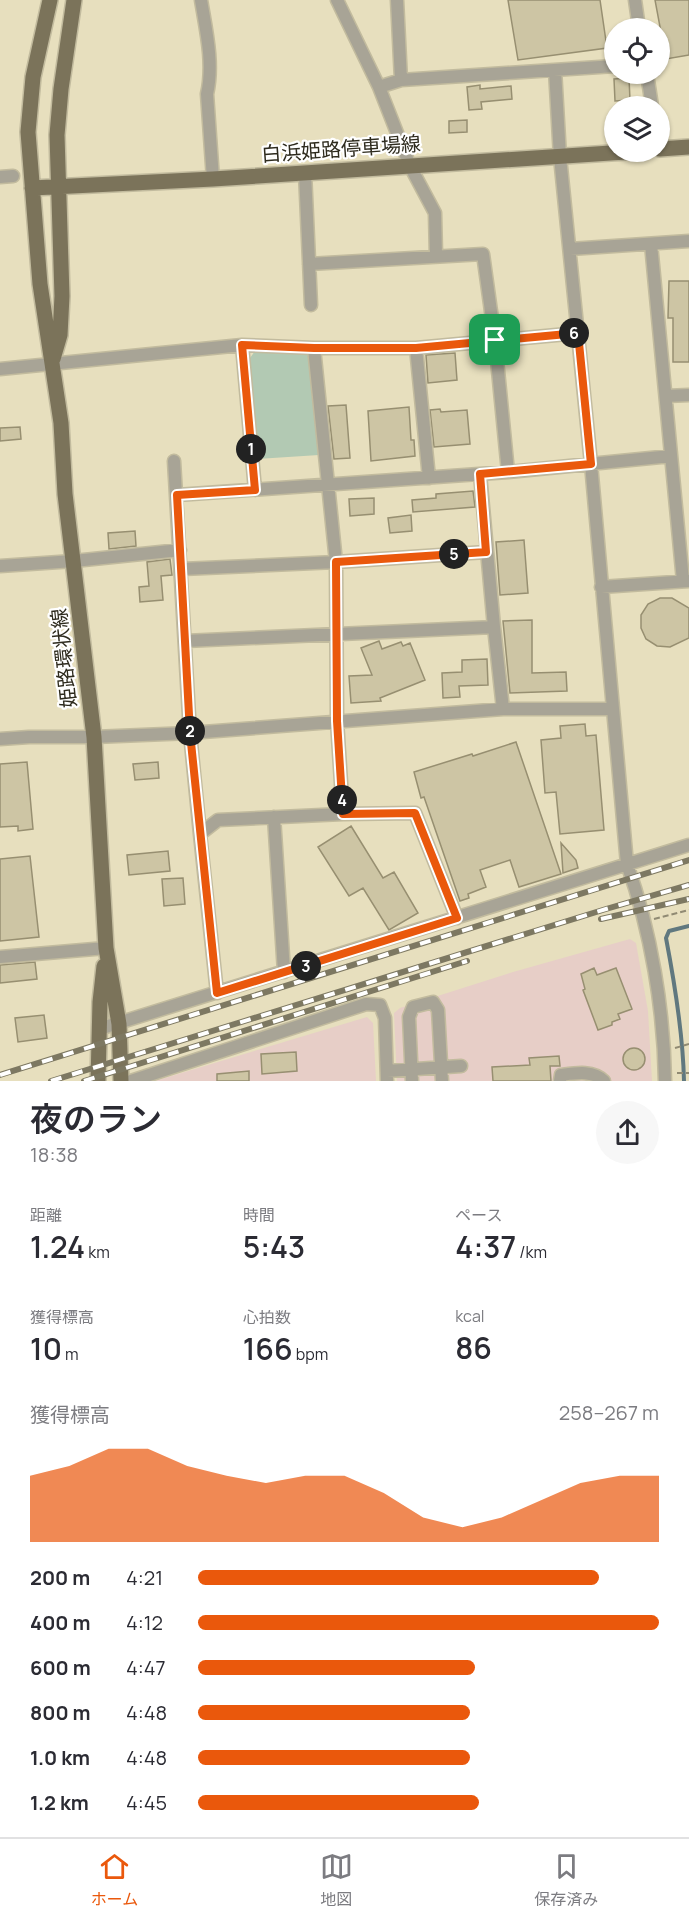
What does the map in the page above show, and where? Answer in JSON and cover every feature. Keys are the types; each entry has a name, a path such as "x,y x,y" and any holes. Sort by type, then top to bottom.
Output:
{"main road":[{"path":"32,188 28,132 33,77 50,0"},
{"path":"58,187 57,135 74,0"},
{"path":"670,148 689,147"},
{"name":"白浜姫路停車場線","path":"32,188 213,179 604,154"},
{"name":"姫路環状線","path":"52,365 60,335 61,306 58,187"},
{"name":"姫路環状線","path":"32,188 40,284 62,423 65,494 94,737 106,948 119,1024 121,1081"},
{"name":"姫路環状線","path":"98,1081 99,1029 106,948"}],"street":[{"path":"201,0 207,36 210,81 207,94 213,179"},
{"path":"337,0 379,87 410,166 435,213 436,256"},
{"path":"397,0 401,80"},
{"path":"634,0 637,18"},
{"path":"379,87 401,80 604,67"},
{"path":"555,70 560,157 591,464 627,864 637,893 659,1000 665,1081"},
{"path":"305,173 311,305"},
{"path":"570,249 689,241"},
{"path":"601,587 686,581 671,456 651,244"},
{"path":"309,264 483,254 495,340 508,472"},
{"path":"0,369 242,345 416,348 578,333"},
{"path":"242,345 255,490"},
{"path":"314,348 336,562 337,721 343,814"},
{"path":"416,348 429,478"},
{"path":"666,396 689,395"},
{"path":"177,495 508,472 671,456"},
{"path":"174,461 190,733 217,993"},
{"path":"480,474 503,709"},
{"path":"0,566 180,550"},
{"path":"182,569 486,552"},
{"path":"185,641 494,627"},
{"path":"0,739 190,733 503,709 612,710"},
{"path":"200,834 218,820 415,813 457,918"},
{"path":"274,817 284,972"},
{"path":"99,1029 689,846"},
{"path":"0,957 106,948"},
{"path":"412,1075 409,1017 413,1007 433,1002 438,1010 442,1081"},
{"path":"131,1081 366,1004 380,1005 385,1018 387,1076 412,1075 461,1066"},
{"path":"560,1081 561,1075 573,1068 593,1073 604,1081"}],"path":[{"path":"643,921 689,910"},
{"path":"675,1048 689,1044"},
{"path":"677,1073 689,1072"}],"shaded area":[{"path":"630,939 636,943 648,1011 652,1081 397,1081 394,1013 400,1008 513,972"},
{"path":"367,1017 373,1023 376,1081 155,1081"}],"green space":[{"path":"255,351 306,353 312,357 319,455 257,459 250,358"}],"building":[{"path":"508,0 600,0 604,48 518,60"},
{"path":"655,0 689,0 689,55 670,58 670,18 658,18"},
{"path":"614,84 629,84 630,96 615,96"},
{"path":"480,85 480,89 511,86 512,99 481,102 482,109 469,110 467,87"},
{"path":"467,120 467,132 449,133 449,121"},
{"path":"669,281 689,281 689,362 673,362 673,318 668,318"},
{"path":"455,353 457,380 428,383 426,355"},
{"path":"346,405 350,458 334,459 328,406"},
{"path":"409,407 411,440 414,440 415,456 371,461 368,411"},
{"path":"440,409 441,412 467,410 470,444 434,447 430,410"},
{"path":"20,427 21,439 0,441 0,428"},
{"path":"473,491 475,507 413,512 412,500 436,498 436,494"},
{"path":"374,498 374,514 350,516 349,499"},
{"path":"411,515 412,531 390,533 388,518"},
{"path":"135,531 136,546 109,549 108,533"},
{"path":"524,540 528,593 500,595 496,542"},
{"path":"170,559 172,575 161,576 163,600 140,602 139,587 149,586 147,562"},
{"path":"660,598 672,598 689,608 689,638 670,647 657,646 646,639 641,628 641,615 648,604"},
{"path":"532,620 532,673 566,672 567,691 510,693 503,621"},
{"path":"379,641 382,649 401,642 403,646 410,643 425,680 380,698 381,701 351,703 349,676 372,675 361,648"},
{"path":"487,659 488,685 459,686 460,697 443,698 442,673 462,672 462,660"},
{"path":"585,724 586,736 596,735 604,830 560,834 556,792 545,793 541,740 561,738 560,726"},
{"path":"516,742 561,874 519,887 510,860 480,870 486,887 468,894 469,898 460,901 424,797 421,798 414,772"},
{"path":"27,762 33,829 18,831 18,826 0,827 0,764"},
{"path":"158,762 159,778 135,780 133,764"},
{"path":"351,826 383,878 394,872 418,913 389,930 363,888 349,896 318,847"},
{"path":"561,843 576,860 578,868 563,873"},
{"path":"168,851 170,871 129,875 127,855"},
{"path":"30,856 39,937 0,941 0,859"},
{"path":"183,878 185,904 164,906 162,879"},
{"path":"35,962 37,979 0,983 0,965"},
{"path":"594,968 597,975 616,968 632,1009 618,1014 620,1019 612,1022 612,1025 598,1030 583,990 585,989 581,974"},
{"path":"44,1015 47,1038 18,1042 15,1018"},
{"path":"634,1048 642,1051 645,1059 642,1067 634,1070 626,1067 623,1059 626,1051"},
{"path":"296,1052 297,1071 262,1074 261,1054"},
{"path":"559,1056 560,1066 550,1066 551,1081 493,1081 492,1067 530,1065 529,1058"},
{"path":"249,1071 249,1081 217,1081 217,1074"}],"waterway":[{"path":"684,1081 678,1009 666,938 669,931 689,926"}],"railway":[{"path":"0,1075 689,860"},
{"path":"51,1081 689,885"},
{"path":"601,919 689,899"},
{"path":"84,1081 467,961"}],"route":[{"path":"578,333 591,464 480,474 486,552 336,562 337,721 343,814 415,813 457,918 217,993 190,733 177,495 255,490 242,345 416,348 495,340 578,333"}]}
